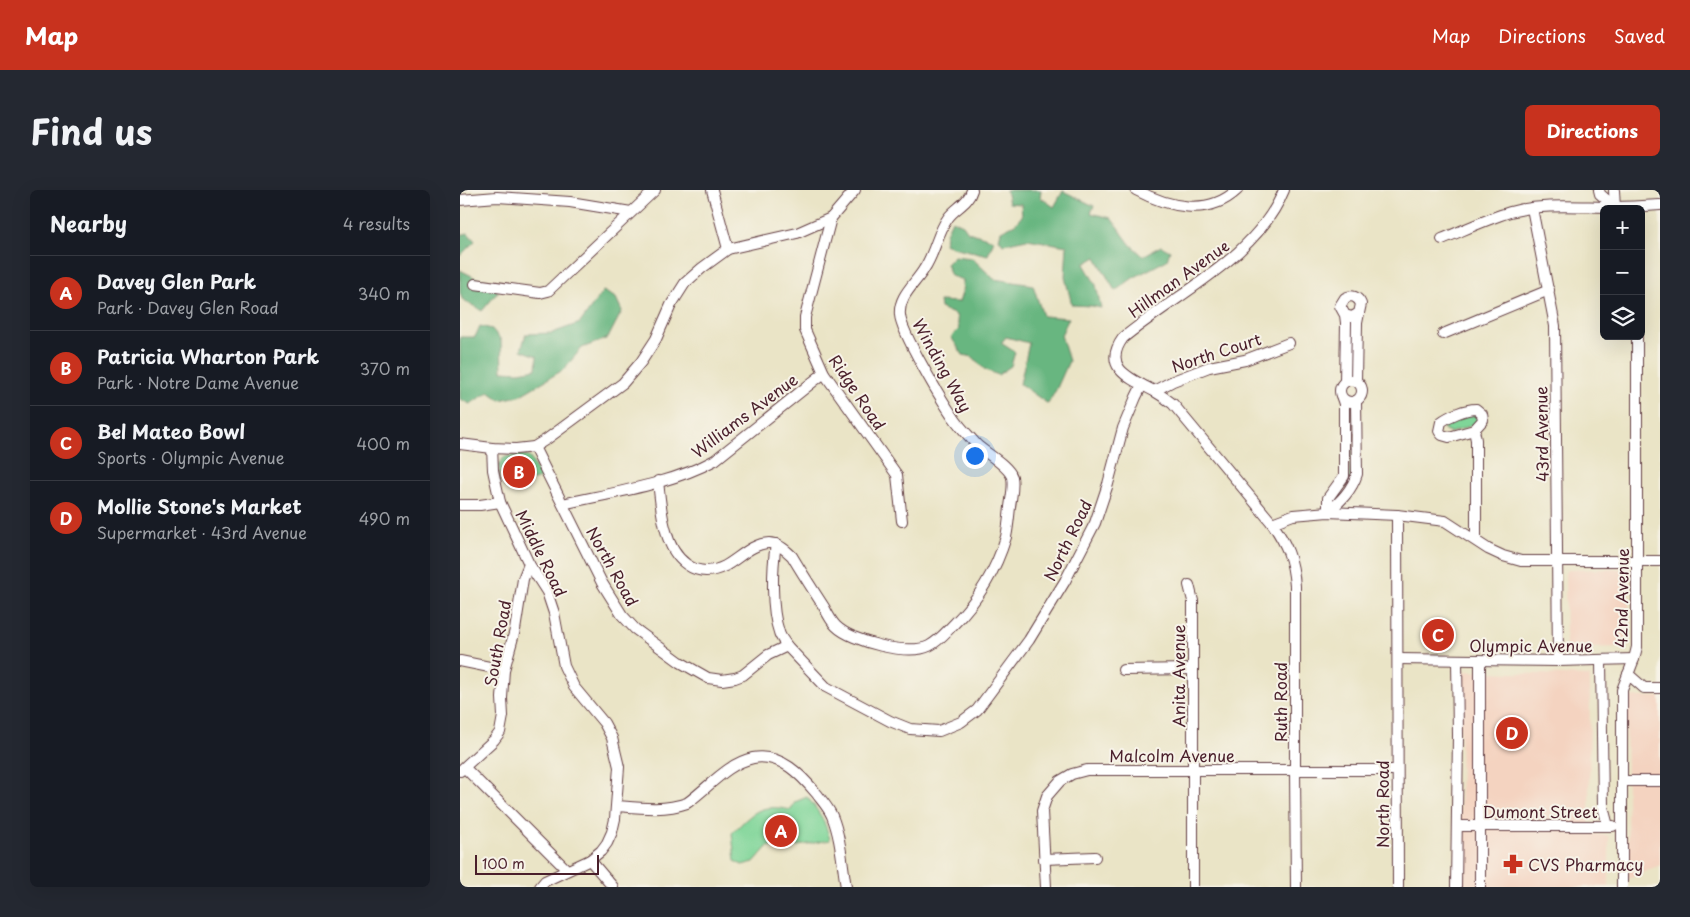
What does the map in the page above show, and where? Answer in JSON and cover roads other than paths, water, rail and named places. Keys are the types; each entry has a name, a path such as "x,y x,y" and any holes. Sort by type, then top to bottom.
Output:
{"street":[{"path":"474,284 540,293 548,292 655,190"},
{"path":"712,190 728,249"},
{"path":"460,444 516,449 534,447 623,383 641,362 656,339 671,305 685,283 702,268 728,249 808,229 831,218 855,190"},
{"name":"Winding Way","path":"776,544 792,556 836,626 859,640 880,646 909,650 927,648 938,642 981,592 1006,536 1012,477 1007,470 977,445 955,420 914,348 903,326 900,314 901,304 906,293 924,269 942,226 950,215 971,196 972,190"},
{"path":"1136,190 1145,195 1176,205 1204,207 1221,203 1237,190"},
{"name":"Hillman Avenue","path":"1142,385 1130,379 1116,363 1116,351 1123,338 1238,254 1268,218 1284,190"},
{"path":"1599,190 1600,194 1612,205"},
{"path":"1614,190 1615,205"},
{"path":"460,200 497,197 570,202 631,212"},
{"path":"1442,239 1509,213 1532,208 1558,206 1600,207"},
{"path":"1645,207 1660,206"},
{"name":"43rd Avenue","path":"1532,208 1555,326 1558,661"},
{"name":"Ridge Road","path":"831,218 805,316 804,330 824,373 897,475 902,520"},
{"path":"808,229 818,235 824,242"},
{"path":"1443,334 1549,290"},
{"path":"1328,512 1354,484 1357,474 1356,401 1362,391 1356,381 1356,323 1361,307 1360,301 1355,297 1348,296 1340,306 1345,315 1345,382"},
{"path":"1345,315 1352,317 1358,313"},
{"name":"42nd Avenue","path":"1622,887 1622,690 1637,647 1637,340"},
{"name":"North Court","path":"1154,391 1174,380 1210,367 1245,360 1289,343"},
{"name":"Williams Avenue","path":"563,504 658,481 698,469 715,460 824,373"},
{"path":"1328,512 1328,498 1344,476 1344,404 1340,387 1345,382 1356,381"},
{"path":"1142,385 1173,404 1272,523 1293,515 1328,512 1397,515 1445,521 1488,549 1503,556 1521,560 1557,562 1660,560"},
{"name":"North Road","path":"534,447 602,583 622,615 635,629 680,662 708,678 728,680 743,675 768,655 787,646 826,686 890,721 910,729 939,731 961,722 977,710 1029,640 1065,581 1095,523 1123,428 1142,385"},
{"path":"1342,398 1348,402 1356,401"},
{"path":"1474,430 1476,440 1476,540"},
{"name":"Middle Road","path":"492,448 493,470 500,502 529,564 547,592 552,606 564,666 574,687 604,723 612,738 619,767 617,806 608,843 590,860 546,881 540,887"},
{"path":"658,481 666,533 676,552 691,568 698,571 712,571 723,567 758,546 768,543 776,544 773,570 775,612 779,632 787,646"},
{"path":"460,504 500,502"},
{"name":"North Road","path":"1397,515 1398,887"},
{"name":"Ruth Road","path":"1272,523 1288,549 1293,566 1295,586 1294,770 1296,887"},
{"name":"South Road","path":"462,770 500,732 503,716 504,670 515,630 523,579 529,564"},
{"name":"Anita Avenue","path":"1189,585 1192,602 1193,887"},
{"name":"Olympic Avenue","path":"1398,659 1558,661 1634,659"},
{"path":"460,660 504,670"},
{"path":"1456,887 1458,826 1457,660"},
{"path":"1480,660 1480,887"},
{"name":"42nd Avenue","path":"1601,660 1603,807 1607,826"},
{"path":"1123,670 1192,669"},
{"path":"1628,674 1644,688 1660,688"},
{"path":"617,806 654,809 678,806 687,803 736,764 754,758 766,758 781,762 792,768 803,778 829,810 840,844 846,887"},
{"path":"462,770 567,870"},
{"name":"Malcolm Avenue","path":"1046,887 1042,811 1047,796 1060,781 1072,774 1088,770 1397,770"},
{"path":"1622,781 1660,781"},
{"name":"Dumont Street","path":"1458,826 1622,826"},
{"path":"1044,859 1095,857"},
{"path":"590,860 613,887"}],"place":[{"name":"Patricia Wharton Park","path":"519,472"},
{"name":"Bel Mateo Bowl","path":"1438,635"},
{"name":"Mollie Stone's Market","path":"1512,733"},
{"name":"Davey Glen Park","path":"781,831"},
{"name":"CVS Pharmacy","path":"1513,864"}]}
